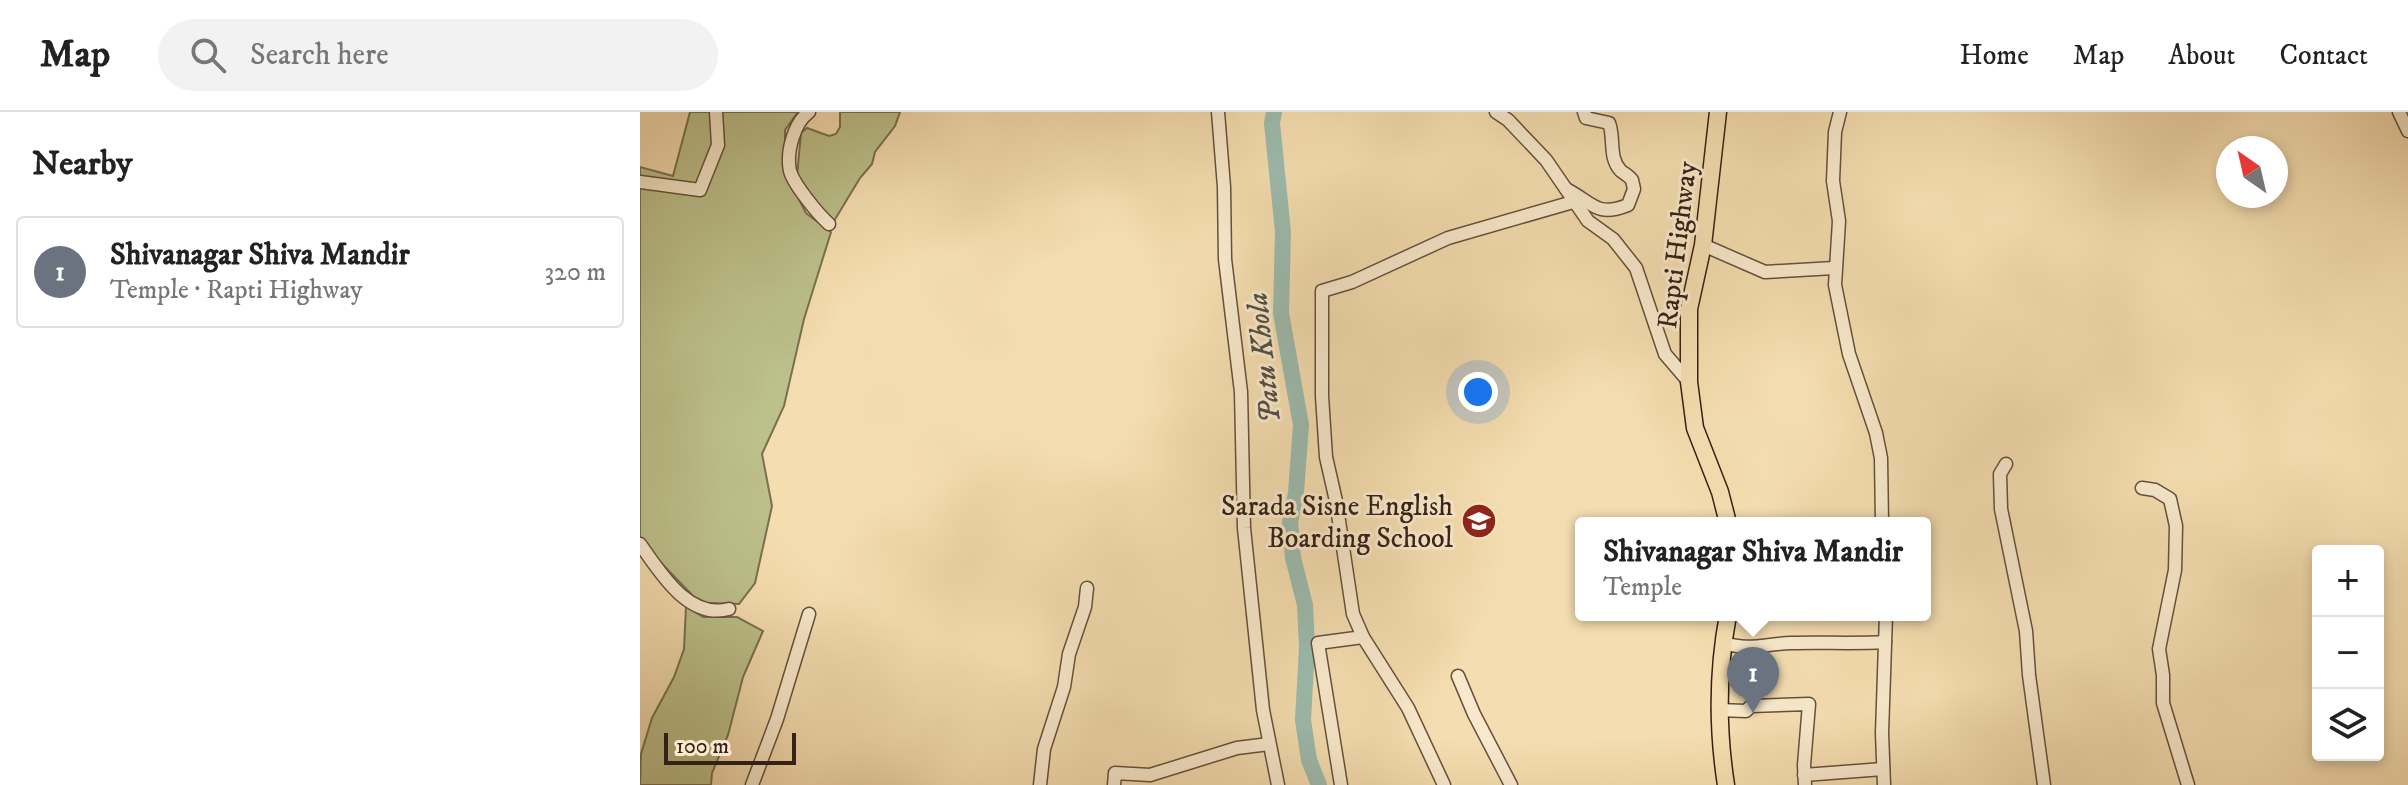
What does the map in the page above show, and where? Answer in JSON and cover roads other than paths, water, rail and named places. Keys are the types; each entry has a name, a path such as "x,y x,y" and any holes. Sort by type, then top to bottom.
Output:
{"main road":[{"name":"Rapti Highway","path":"1718,112 1703,245 1689,309 1689,382 1695,428 1726,517"},
{"path":"1726,785 1718,710 1727,621"}],"street":[{"path":"640,182 700,190 718,145 716,112"},
{"path":"809,112 794,129 790,172 815,212 829,224"},
{"path":"1218,112 1224,187 1225,259 1241,392 1244,528 1263,710 1278,785"},
{"path":"1496,112 1508,120 1546,160 1588,221 1613,239 1636,268 1665,354 1689,382"},
{"path":"1566,189 1602,210 1615,210 1628,205 1634,189 1632,180 1619,170 1611,149 1612,129 1609,123 1586,118 1584,112"},
{"path":"1840,112 1835,132 1833,181 1839,221 1835,285 1849,354 1876,433 1881,458 1882,517"},
{"path":"2399,112 2408,131"},
{"path":"1444,785 1408,708 1363,637 1353,614 1326,457 1322,396 1322,291 1352,282 1448,238 1573,202"},
{"path":"1703,245 1765,272 1834,268"},
{"path":"2006,464 2000,474 2001,509 2026,631 2044,785"},
{"path":"2142,488 2155,490 2170,499 2176,526 2175,570 2159,649 2163,703 2188,785"},
{"path":"640,544 667,582 689,601 704,610 729,609"},
{"path":"1040,785 1044,749 1064,687 1069,654 1085,607 1087,588"},
{"path":"752,785 777,719 809,614"},
{"path":"1884,785 1886,621"},
{"path":"1341,785 1318,643 1363,637"},
{"path":"1723,643 1760,648 1792,643 1885,642"},
{"path":"1458,676 1511,785"},
{"path":"1718,710 1746,711 1751,706 1809,704 1805,780 1883,769"},
{"path":"1114,785 1115,773 1150,775 1237,748 1269,744"}],"waterway":[{"name":"Patu Khola","path":"1274,112 1272,123 1283,232 1281,313 1301,425 1296,493 1290,522 1293,558 1305,605 1307,647 1303,720 1309,760 1319,785"}],"place":[{"name":"Sarada Sisne English Boarding School","path":"1479,521"},
{"name":"Shivanagar Shiva Mandir","path":"1753,713"}]}
